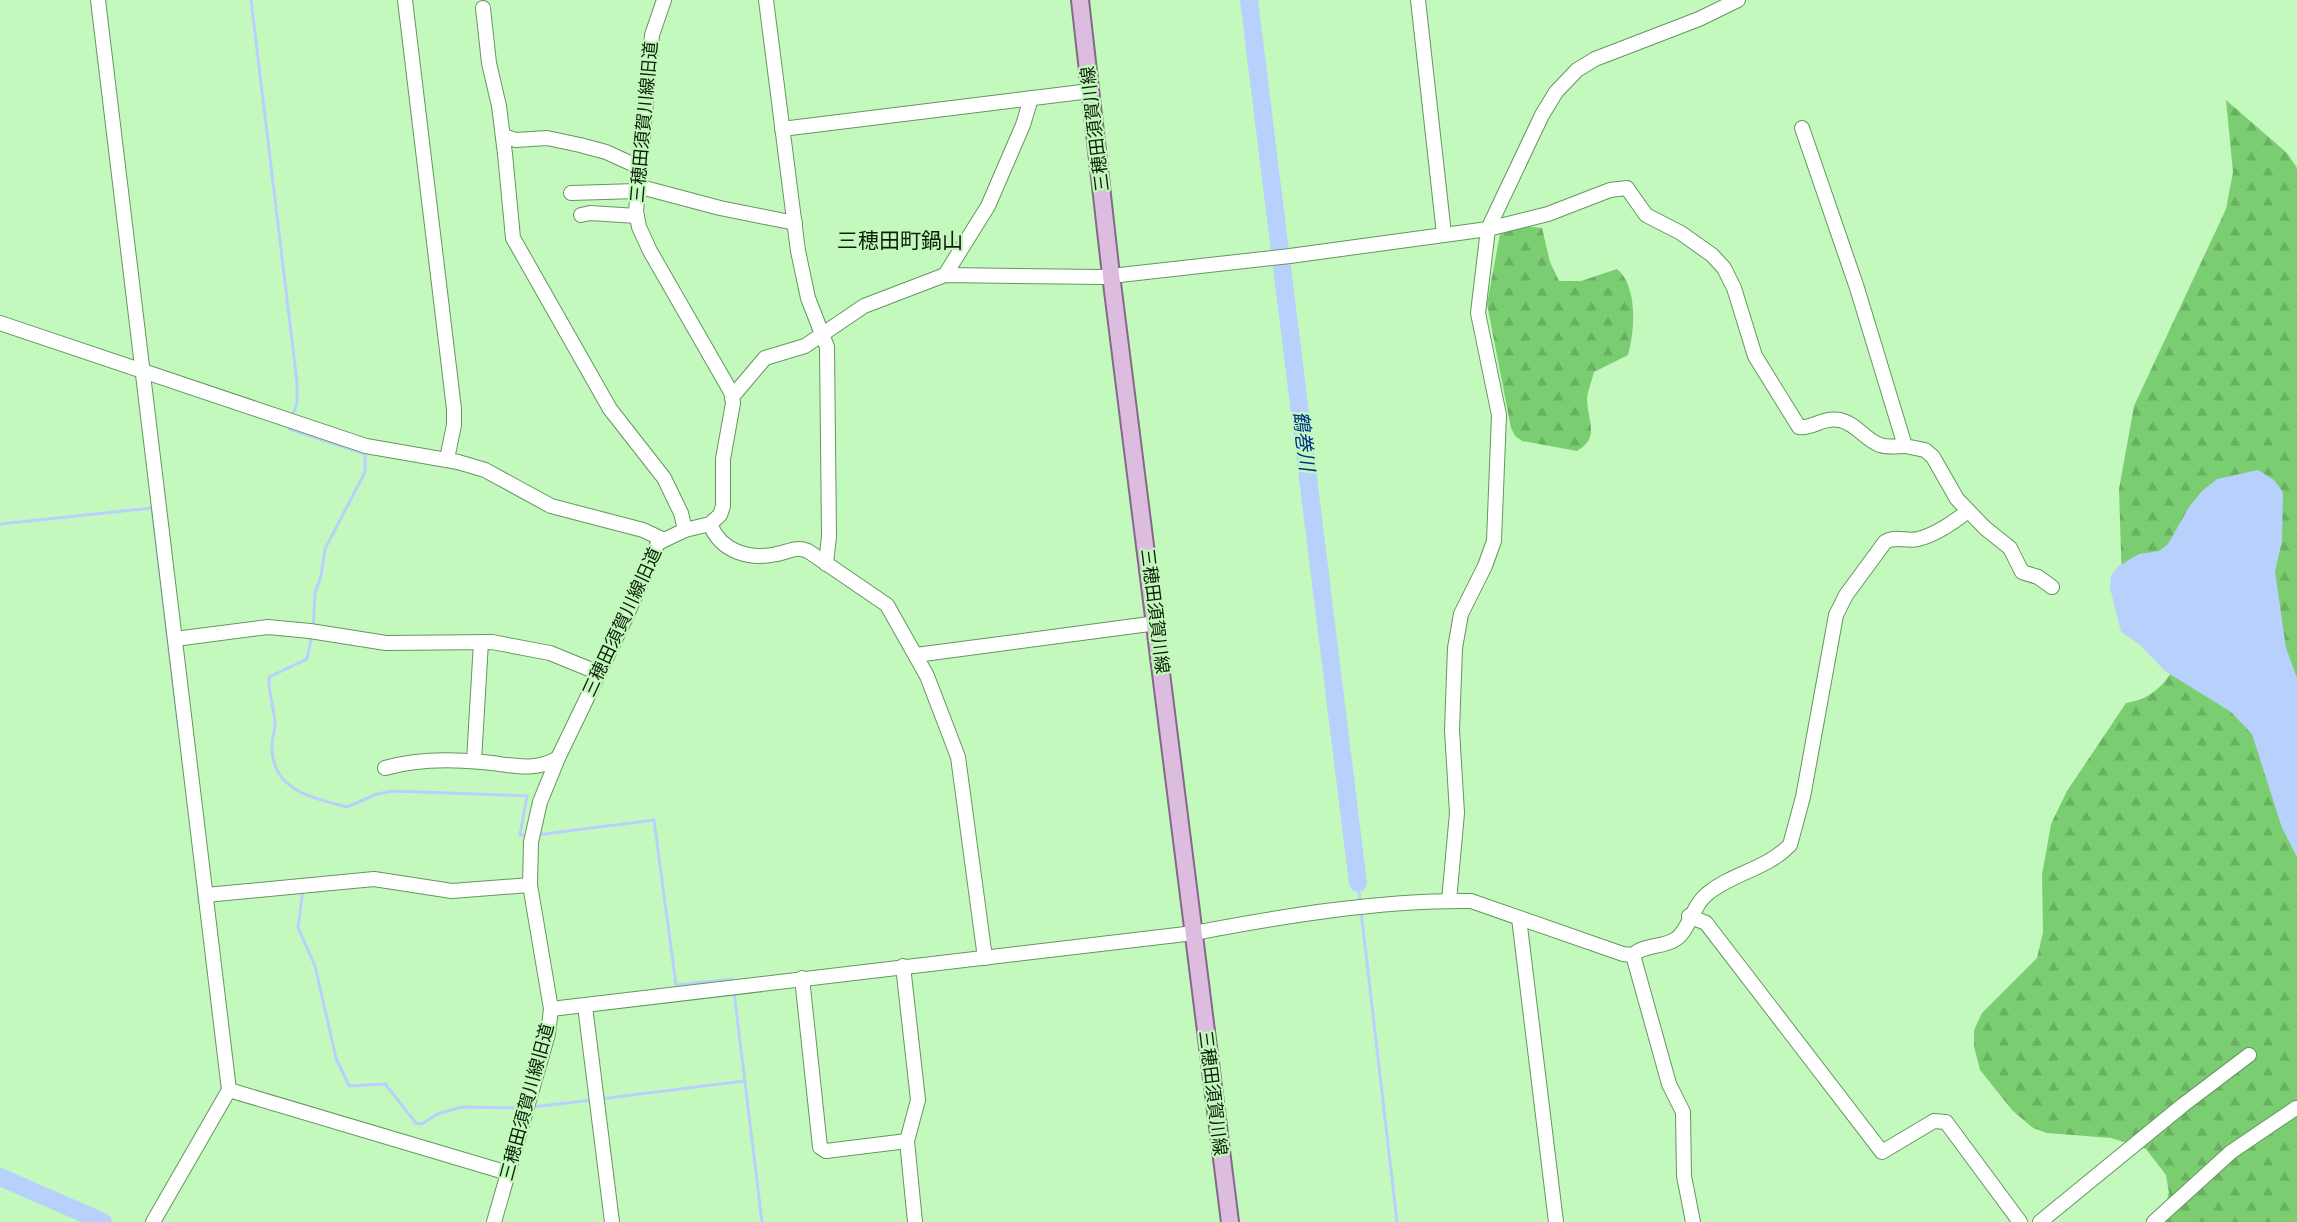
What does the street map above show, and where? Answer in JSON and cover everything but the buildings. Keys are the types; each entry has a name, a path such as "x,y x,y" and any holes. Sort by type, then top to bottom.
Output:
{"main road":[{"name":"三穂田須賀川線","path":"1080,0 1230,1222"}],"street":[{"path":"98,0 229,1090 155,1220"},
{"path":"405,0 454,409 454,425 447,459"},
{"name":"三穂田須賀川線旧道","path":"664,0 652,35 637,189 637,216 650,251 724,377 732,397"},
{"path":"766,0 795,224 808,298 827,347 829,536 826,564"},
{"path":"1418,0 1444,234"},
{"path":"1449,901 1457,813 1452,730 1455,648 1461,614 1485,567 1494,541 1499,415 1478,313 1488,229 1551,99 1577,70 1595,58 1699,19 1738,0"},
{"path":"483,8 489,63 503,135 513,238 610,409 664,478 681,513 685,530"},
{"path":"783,129 1090,90"},
{"path":"945,275 988,206 1023,125 1031,98"},
{"path":"1802,128 1857,288 1905,446"},
{"path":"503,135 516,140 547,138 579,145 606,152 639,167"},
{"path":"984,958 958,757 916,655 887,605 800,548 768,555 740,554 723,544 710,524 718,518 722,510 723,459 732,397 760,361 775,354 805,346 864,306 945,275 1112,275 1273,256 1290,256 1488,229 1548,214 1610,190 1627,188 1646,215 1681,233 1712,255 1724,268 1734,288 1755,356 1798,428 1805,428 1825,419 1840,420 1853,426 1879,445 1905,446 1925,450 1933,457 1948,485 1968,511 2010,548 2022,573 2038,577 2052,587"},
{"path":"571,192 637,189 795,224"},
{"path":"581,215 590,213 637,216"},
{"path":"0,323 374,448 426,458 447,459 485,470 551,506 633,527 662,539"},
{"path":"552,1009 1194,933 1262,920 1328,912 1449,901 1471,901 1623,954 1633,955 1638,951 1672,942 1679,937 1697,903 1714,888 1760,867 1790,846 1803,797 1836,615 1846,596 1885,542 1893,538 1924,537 1968,511"},
{"name":"三穂田須賀川線旧道","path":"494,1222 548,1034 552,1009 530,885 531,842 540,802 558,758 626,618 654,550 662,539 710,524"},
{"path":"916,655 1157,624"},
{"path":"175,639 268,627 310,630 386,643 507,644 550,653 599,673"},
{"path":"474,761 481,642"},
{"path":"385,768 400,764 474,761 538,767 558,758"},
{"path":"206,895 374,879 452,891 530,885"},
{"path":"1689,916 1706,923 1882,1152 1934,1121 1946,1122 2020,1222"},
{"path":"1519,918 1556,1222"},
{"path":"1633,955 1669,1084 1683,1112 1684,1176 1693,1222"},
{"path":"903,966 918,1100 907,1141 915,1222"},
{"path":"802,978 820,1147 826,1151 907,1141"},
{"path":"585,1006 612,1222"},
{"path":"2040,1222 2183,1105 2249,1055"},
{"path":"229,1090 508,1173"},
{"path":"2154,1222 2231,1152 2296,1107"}],"green space":[{"path":"2226,100 2287,153 2297,168 2297,1222 2160,1222 2169,1193 2166,1175 2146,1149 2111,1138 2047,1133 2033,1128 2013,1111 1980,1070 1974,1046 1974,1030 1982,1013 2037,958 2043,932 2042,875 2051,824 2067,791 2126,703 2142,699 2155,691 2174,667 2122,585 2119,489 2134,406 2226,209 2233,172"},
{"path":"1524,226 1542,228 1550,262 1559,281 1581,281 1617,269 1629,286 1632,297 1633,322 1628,355 1594,372 1587,400 1591,435 1584,446 1577,451 1522,441 1515,436 1511,428 1487,304 1500,234"}],"water":[{"path":"2258,470 2274,480 2283,492 2282,541 2275,571 2286,648 2297,678 2297,857 2282,828 2252,734 2231,712 2165,671 2140,645 2121,632 2110,588 2111,576 2117,567 2139,554 2159,551 2168,544 2189,507 2202,491 2217,479"}],"waterway":[{"path":"251,0 297,382 297,404 292,416"},
{"name":"鶴巻川","path":"1249,0 1358,883"},
{"path":"290,425 289,429 365,454 365,472 325,549 321,576 315,593 313,629"},
{"path":"0,524 152,508 178,724"},
{"path":"312,635 307,659 269,677 275,723 272,746 274,761 279,773 287,783 309,796 347,807 377,794 393,791 527,796 520,835 529,836"},
{"path":"536,835 654,820 676,985 732,979 733,982"},
{"path":"1358,883 1360,901"},
{"path":"198,885 199,902 203,902"},
{"path":"303,890 298,927 315,966 336,1058 349,1086 385,1084 416,1123 422,1124 437,1114 462,1107 522,1108"},
{"path":"1361,911 1397,1222"},
{"path":"734,992 762,1222"},
{"path":"600,1099 744,1081"},
{"path":"531,1107 593,1100"},
{"path":"0,1177 103,1222"}],"district":[{"name":"三穂田町鍋山","path":"900,241"}]}
